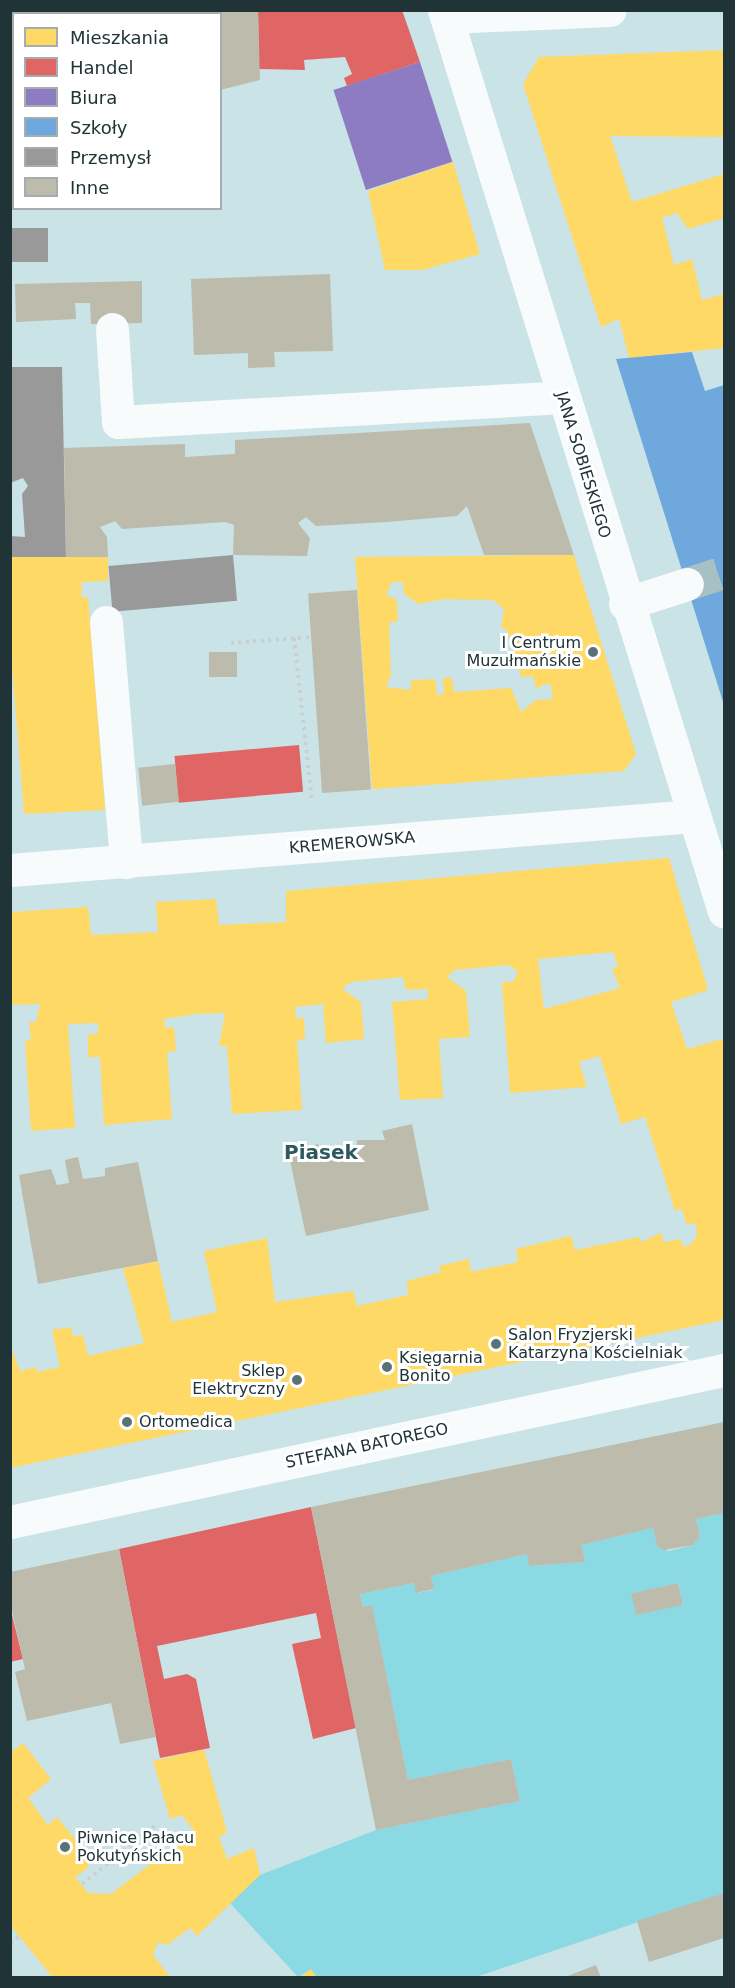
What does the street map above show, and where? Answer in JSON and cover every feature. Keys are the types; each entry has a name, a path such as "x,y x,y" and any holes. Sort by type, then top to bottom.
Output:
{"street":[{"path":"446,14 610,10"},
{"name":"JANA SOBIESKIEGO","path":"446,14 625,604 724,911"},
{"path":"112,329 118,422 562,397"},
{"path":"625,604 687,584"},
{"path":"106,622 126,862"},
{"name":"KREMEROWSKA","path":"10,870 694,816"},
{"name":"STEFANA BATOREGO","path":"10,1522 724,1370"}],"path":[{"path":"231,643 311,637"},
{"path":"294,638 312,801"},
{"path":"82,1884 158,1823"},
{"path":"10,1943 20,1936"}],"shaded area":[{"path":"724,1513 724,1893 473,1978 317,1978 310,1970 298,1977 229,1902 260,1875 376,1830 520,1801 511,1759 408,1780 372,1606 363,1607 360,1594 414,1583 417,1593 433,1590 431,1576 527,1554 530,1566 584,1562 581,1545 653,1528 657,1546 669,1551 693,1545 700,1537 696,1519","holes":["678,1583 683,1604 637,1615 632,1594"]}],"building: Mieszkania":[{"path":"724,50 724,137 610,136 632,202 724,174 724,218 688,229 677,213 662,218 674,265 692,259 702,300 724,294 724,348 629,358 619,319 601,327 523,84 539,57"},
{"path":"453,162 480,254 422,270 385,270 368,191"},
{"path":"574,555 636,754 624,771 372,789 355,557","holes":["392,582 403,582 404,594 419,604 444,599 493,600 504,609 501,627 508,632 521,677 533,676 536,688 550,683 553,699 536,700 521,712 511,688 454,692 452,678 443,678 444,694 437,695 435,679 412,680 410,690 386,687 391,674 389,623 398,621 397,600 386,595"]},
{"path":"10,557 108,557 108,581 82,582 81,597 88,597 105,810 24,814 10,641"},
{"path":"669,858 708,990 671,1002 687,1049 722,1039 724,1047 724,1320 10,1468 10,1344 20,1371 37,1367 37,1372 60,1367 52,1330 71,1327 73,1336 83,1335 88,1356 144,1343 123,1268 158,1261 172,1322 217,1312 204,1251 267,1238 275,1302 353,1291 357,1306 408,1295 407,1281 441,1272 439,1266 469,1259 471,1272 518,1262 516,1249 571,1236 575,1250 639,1237 641,1242 661,1233 664,1242 681,1239 683,1247 692,1244 697,1234 696,1224 686,1224 682,1209 675,1211 645,1117 621,1124 600,1056 579,1062 587,1087 510,1093 502,982 513,982 518,972 509,965 454,970 447,977 466,991 470,1037 439,1039 443,1098 400,1100 392,1002 428,999 428,989 406,990 403,977 351,982 342,989 361,1002 364,1039 326,1043 323,1004 295,1007 296,1019 304,1017 305,1039 297,1040 302,1110 232,1114 227,1046 219,1046 225,1013 196,1014 164,1019 165,1028 174,1027 176,1051 167,1052 172,1119 104,1125 100,1057 88,1057 88,1035 98,1033 98,1023 68,1024 75,1128 31,1131 25,1041 31,1040 29,1022 36,1022 40,1004 10,1005 10,912 88,907 91,935 158,932 156,902 216,899 219,925 286,922 286,891","holes":["613,952 618,966 612,969 620,988 544,1009 538,959"]},
{"path":"23,1743 51,1779 28,1798 48,1825 57,1817 88,1855 88,1868 75,1877 88,1893 111,1894 194,1831 182,1815 170,1819 153,1761 204,1749 227,1832 219,1837 227,1859 254,1848 260,1875 197,1936 190,1928 167,1945 158,1942 153,1955 171,1978 53,1978 10,1925 10,1753"},
{"path":"311,1969 317,1978 299,1978"}],"building: Handel":[{"path":"258,10 402,10 420,62 347,86 344,78 352,74 345,57 304,60 305,70 259,69"},
{"path":"299,745 303,792 179,803 174,756"},
{"path":"311,1507 356,1728 313,1739 292,1644 321,1638 316,1613 157,1646 164,1679 187,1674 196,1679 210,1748 160,1758 119,1549"},
{"path":"10,1607 23,1659 10,1662"}],"building: Biura":[{"path":"420,62 452,162 366,190 333,90"}],"building: Szkoły":[{"path":"692,352 705,391 724,385 724,705 616,359"}],"building: Przemysł":[{"path":"10,60 12,60 12,102 10,144"},
{"path":"10,228 48,228 48,262 10,262"},
{"path":"10,367 62,367 66,557 10,557 10,536 25,537 22,494 28,486 23,478 10,483"},
{"path":"233,555 237,601 112,612 108,566"}],"building: Inne":[{"path":"45,10 258,10 260,80 222,90 222,12"},
{"path":"330,274 333,351 274,352 275,367 248,368 248,353 194,355 191,279"},
{"path":"142,281 142,323 91,324 90,303 75,303 76,319 16,322 15,284"},
{"path":"530,423 574,555 484,555 467,506 457,516 386,522 316,526 306,517 298,523 310,538 307,556 233,555 234,525 225,522 122,529 115,521 100,527 107,537 108,557 66,557 64,448 185,444 185,457 235,454 235,440"},
{"path":"357,590 371,790 322,793 308,593"},
{"path":"209,652 237,652 237,677 209,677"},
{"path":"175,764 179,802 142,806 138,768"},
{"path":"412,1124 429,1210 306,1236 288,1151 318,1144 320,1154 357,1146 357,1140 385,1140 382,1131"},
{"path":"78,1157 83,1179 105,1176 105,1168 138,1162 158,1261 38,1284 19,1175 51,1169 57,1185 69,1183 65,1160"},
{"path":"724,1422 724,1513 696,1519 700,1537 693,1545 664,1550 657,1546 653,1528 581,1545 585,1562 529,1566 527,1554 431,1576 434,1589 416,1593 414,1583 360,1594 363,1607 372,1605 408,1780 511,1759 520,1801 376,1830 311,1507"},
{"path":"119,1549 156,1737 120,1744 111,1703 27,1721 15,1672 25,1669 10,1602 10,1572"},
{"path":"678,1583 683,1604 636,1615 631,1594"},
{"path":"724,1893 724,1938 649,1962 637,1921"},
{"path":"596,1965 601,1978 565,1978 565,1977"}],"tunnel":[{"path":"687,584 724,572"}],"place":[{"name":"I Centrum Muzułmańskie","path":"593,652"},
{"name":"Salon Fryzjerski Katarzyna Kościelniak","path":"496,1344"},
{"name":"Księgarnia Bonito","path":"387,1367"},
{"name":"Sklep Elektryczny","path":"297,1380"},
{"name":"Ortomedica","path":"127,1422"},
{"name":"Piwnice Pałacu Pokutyńskich","path":"65,1847"}],"district":[{"name":"Piasek","path":"321,1152"}]}
